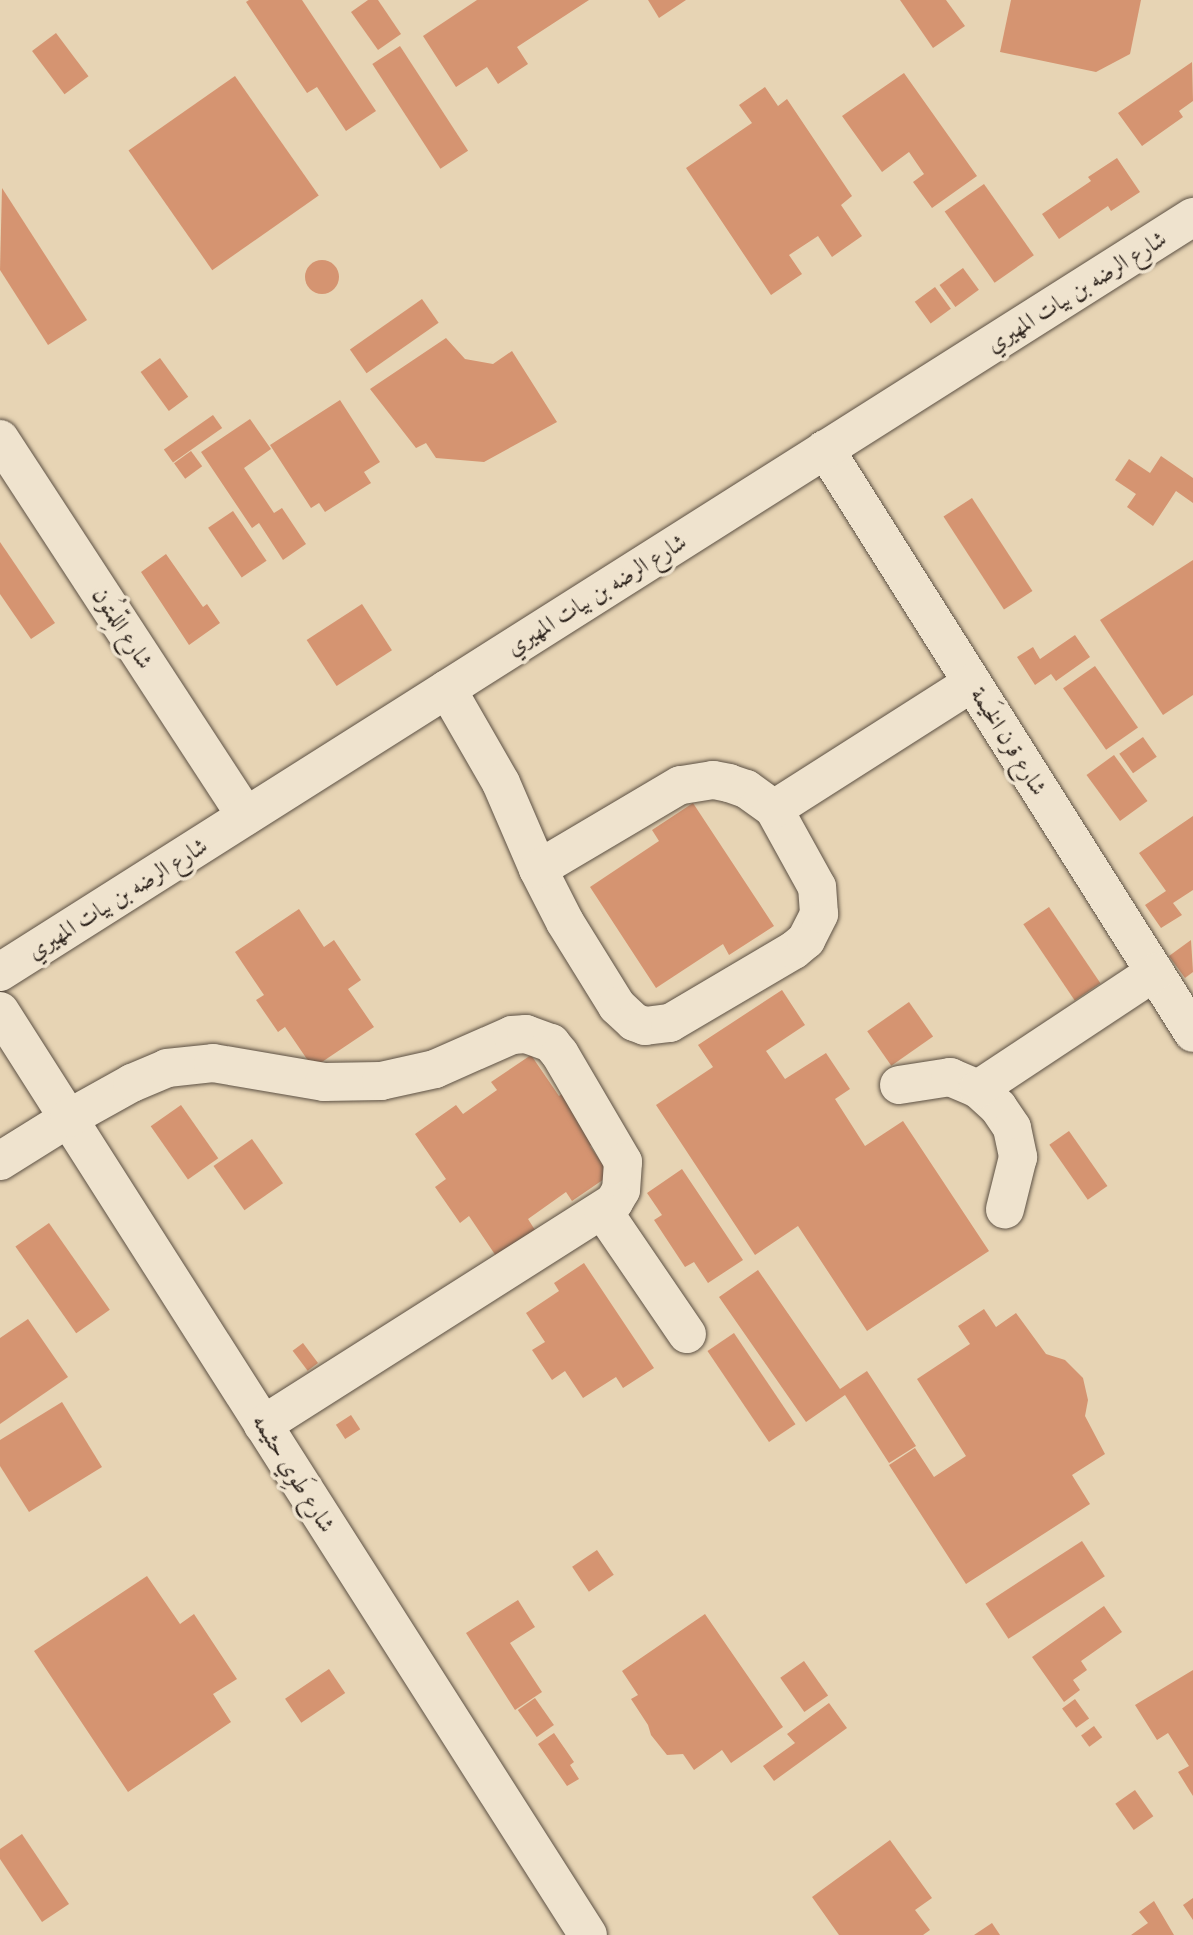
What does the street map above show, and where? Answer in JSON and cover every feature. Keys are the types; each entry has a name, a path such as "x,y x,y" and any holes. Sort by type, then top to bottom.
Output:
{"street":[{"name":"شارع الرضه بن بيات المهيري","path":"0,972 1193,217"},
{"name":"شارع اللِّمتُون","path":"0,439 246,816"},
{"name":"شارع قرن الخَيمة","path":"825,449 1193,1033"},
{"path":"774,809 972,683"},
{"path":"447,689 501,783 538,869 565,922 617,1006 634,1021 658,1026 670,1023 794,950 806,940 819,914 817,887 774,809 746,789 713,780 689,783 665,792 538,869"},
{"path":"978,1089 1155,972"},
{"name":"شارع طَوِي حثيمه","path":"0,1011 588,1935"},
{"path":"0,1161 69,1118 149,1075 185,1065 239,1065 324,1082 381,1081 426,1072 512,1035 526,1034 551,1043 561,1054 620,1156 624,1176 621,1190 603,1211 263,1425"},
{"path":"899,1085 950,1077 978,1089 998,1107 1012,1128 1018,1157 1005,1209"},
{"path":"603,1211 687,1334"}],"building":[{"path":"302,0 376,111 346,131 317,87 307,93 246,2"},
{"path":"368,0 378,0 401,34 378,50 351,12"},
{"path":"477,0 589,0 517,47 528,64 498,84 487,67 456,87 423,36"},
{"path":"648,0 686,0 659,18"},
{"path":"900,0 946,0 965,26 933,48"},
{"path":"1011,0 1141,0 1130,54 1096,72 1000,52"},
{"path":"56,33 88,76 65,94 32,51"},
{"path":"400,46 468,151 440,169 372,64"},
{"path":"1192,62 1193,101 1179,111 1183,117 1142,146 1118,113"},
{"path":"904,73 977,176 932,208 913,182 924,174 909,152 882,172 842,116"},
{"path":"235,76 319,196 212,270 129,151"},
{"path":"765,87 778,106 787,99 852,196 841,205 862,236 832,257 818,236 789,255 802,274 771,295 686,168 752,123 739,105"},
{"path":"1117,158 1140,192 1111,211 1108,206 1059,239 1042,214 1091,181 1088,177"},
{"path":"984,184 1034,255 995,283 945,212"},
{"path":"2,188 87,320 48,345 0,270"},
{"path":"322,260 334,265 339,277 334,289 322,294 310,289 305,277 310,265"},
{"path":"963,268 979,290 955,307 940,285"},
{"path":"935,287 951,309 931,324 915,302"},
{"path":"422,299 439,323 367,373 350,349"},
{"path":"446,338 465,359 493,364 512,351 557,422 484,462 436,458 426,443 416,448 370,389"},
{"path":"160,358 188,397 169,411 141,372"},
{"path":"340,400 380,462 364,472 371,483 325,512 319,503 311,508 270,445"},
{"path":"213,415 222,428 173,463 164,449"},
{"path":"250,419 271,449 244,468 274,513 282,508 306,544 283,560 259,523 252,528 201,452"},
{"path":"191,451 202,466 185,479 174,463"},
{"path":"1161,456 1193,478 1193,503 1176,491 1153,526 1127,507 1136,494 1115,480 1129,459 1150,473"},
{"path":"972,498 1032,591 1004,610 943,517"},
{"path":"233,511 267,561 242,578 208,528"},
{"path":"0,542 55,623 31,639 0,594"},
{"path":"166,554 203,607 207,604 220,623 189,645 141,572"},
{"path":"1193,560 1193,695 1163,715 1100,620"},
{"path":"362,604 392,650 337,686 307,640"},
{"path":"1075,635 1090,657 1056,681 1051,674 1035,685 1017,657 1033,647 1040,659"},
{"path":"1095,666 1138,727 1106,750 1063,688"},
{"path":"1143,737 1157,757 1133,773 1119,754"},
{"path":"1114,755 1148,801 1120,821 1086,775"},
{"path":"693,803 774,926 729,955 723,944 656,988 590,887 659,841 652,830"},
{"path":"1193,816 1193,890 1173,903 1182,915 1161,928 1145,905 1166,891 1139,853"},
{"path":"1049,907 1100,983 1075,1001 1023,924"},
{"path":"299,909 324,947 334,940 361,980 348,989 374,1027 313,1068 285,1027 278,1032 256,1000 264,995 235,952"},
{"path":"1191,940 1193,972 1185,978 1169,956"},
{"path":"782,990 805,1025 766,1051 785,1079 826,1053 850,1089 835,1099 865,1146 903,1121 989,1251 867,1331 798,1226 755,1255 656,1105 713,1067 698,1045"},
{"path":"909,1002 933,1036 891,1066 867,1031"},
{"path":"531,1055 559,1096 568,1089 602,1138 590,1146 610,1175 572,1201 566,1192 528,1219 535,1230 496,1256 469,1216 460,1223 435,1187 446,1179 415,1134 456,1105 463,1114 497,1090 491,1082"},
{"path":"181,1105 218,1158 188,1179 151,1126"},
{"path":"1069,1131 1107,1186 1088,1200 1049,1145"},
{"path":"252,1139 283,1183 244,1210 213,1166"},
{"path":"682,1169 743,1260 708,1283 694,1262 685,1267 654,1220 662,1215 647,1193"},
{"path":"49,1223 110,1310 76,1333 15,1247"},
{"path":"584,1263 654,1368 623,1388 616,1377 583,1398 565,1371 552,1380 532,1350 545,1342 526,1313 559,1291 554,1283"},
{"path":"758,1270 840,1389 867,1371 916,1446 889,1463 845,1395 806,1422 719,1297"},
{"path":"984,1309 996,1327 1016,1313 1046,1354 1065,1360 1083,1378 1088,1400 1085,1416 1105,1454 1072,1475 1090,1504 966,1584 889,1465 915,1448 934,1477 966,1456 917,1379 970,1344 958,1326"},
{"path":"28,1319 68,1377 0,1424 0,1338"},
{"path":"734,1333 796,1424 769,1442 707,1351"},
{"path":"303,1343 318,1363 308,1371 293,1351"},
{"path":"62,1402 102,1467 29,1512 0,1466 0,1440"},
{"path":"351,1415 360,1429 345,1439 336,1425"},
{"path":"1082,1541 1105,1576 1008,1639 986,1604"},
{"path":"597,1550 614,1575 589,1592 572,1567"},
{"path":"147,1576 180,1624 194,1614 237,1679 213,1694 231,1722 128,1792 34,1651"},
{"path":"518,1600 535,1627 510,1643 542,1692 515,1710 466,1633"},
{"path":"1104,1606 1122,1632 1081,1661 1087,1670 1073,1680 1080,1690 1064,1702 1032,1657"},
{"path":"705,1614 783,1727 731,1763 722,1750 694,1770 683,1754 667,1755 651,1735 648,1725 631,1699 638,1695 622,1671"},
{"path":"804,1661 828,1695 804,1712 780,1678"},
{"path":"329,1669 345,1693 301,1723 285,1699"},
{"path":"1193,1670 1193,1796 1178,1772 1189,1766 1168,1733 1157,1740 1135,1705"},
{"path":"535,1698 554,1725 537,1737 518,1710"},
{"path":"1075,1699 1089,1718 1076,1728 1062,1708"},
{"path":"829,1703 847,1728 774,1781 763,1766 795,1743 787,1734"},
{"path":"1094,1726 1102,1737 1089,1747 1081,1735"},
{"path":"554,1733 574,1762 570,1765 579,1779 567,1786 538,1744"},
{"path":"1135,1790 1153,1816 1134,1830 1115,1804"},
{"path":"22,1834 69,1904 42,1922 0,1859 0,1849"},
{"path":"890,1840 932,1898 915,1910 930,1930 923,1935 839,1935 812,1897"},
{"path":"1193,1898 1193,1920 1183,1905"},
{"path":"1154,1901 1174,1935 1131,1935 1148,1923 1139,1912"},
{"path":"992,1923 1000,1935 974,1935"}]}
